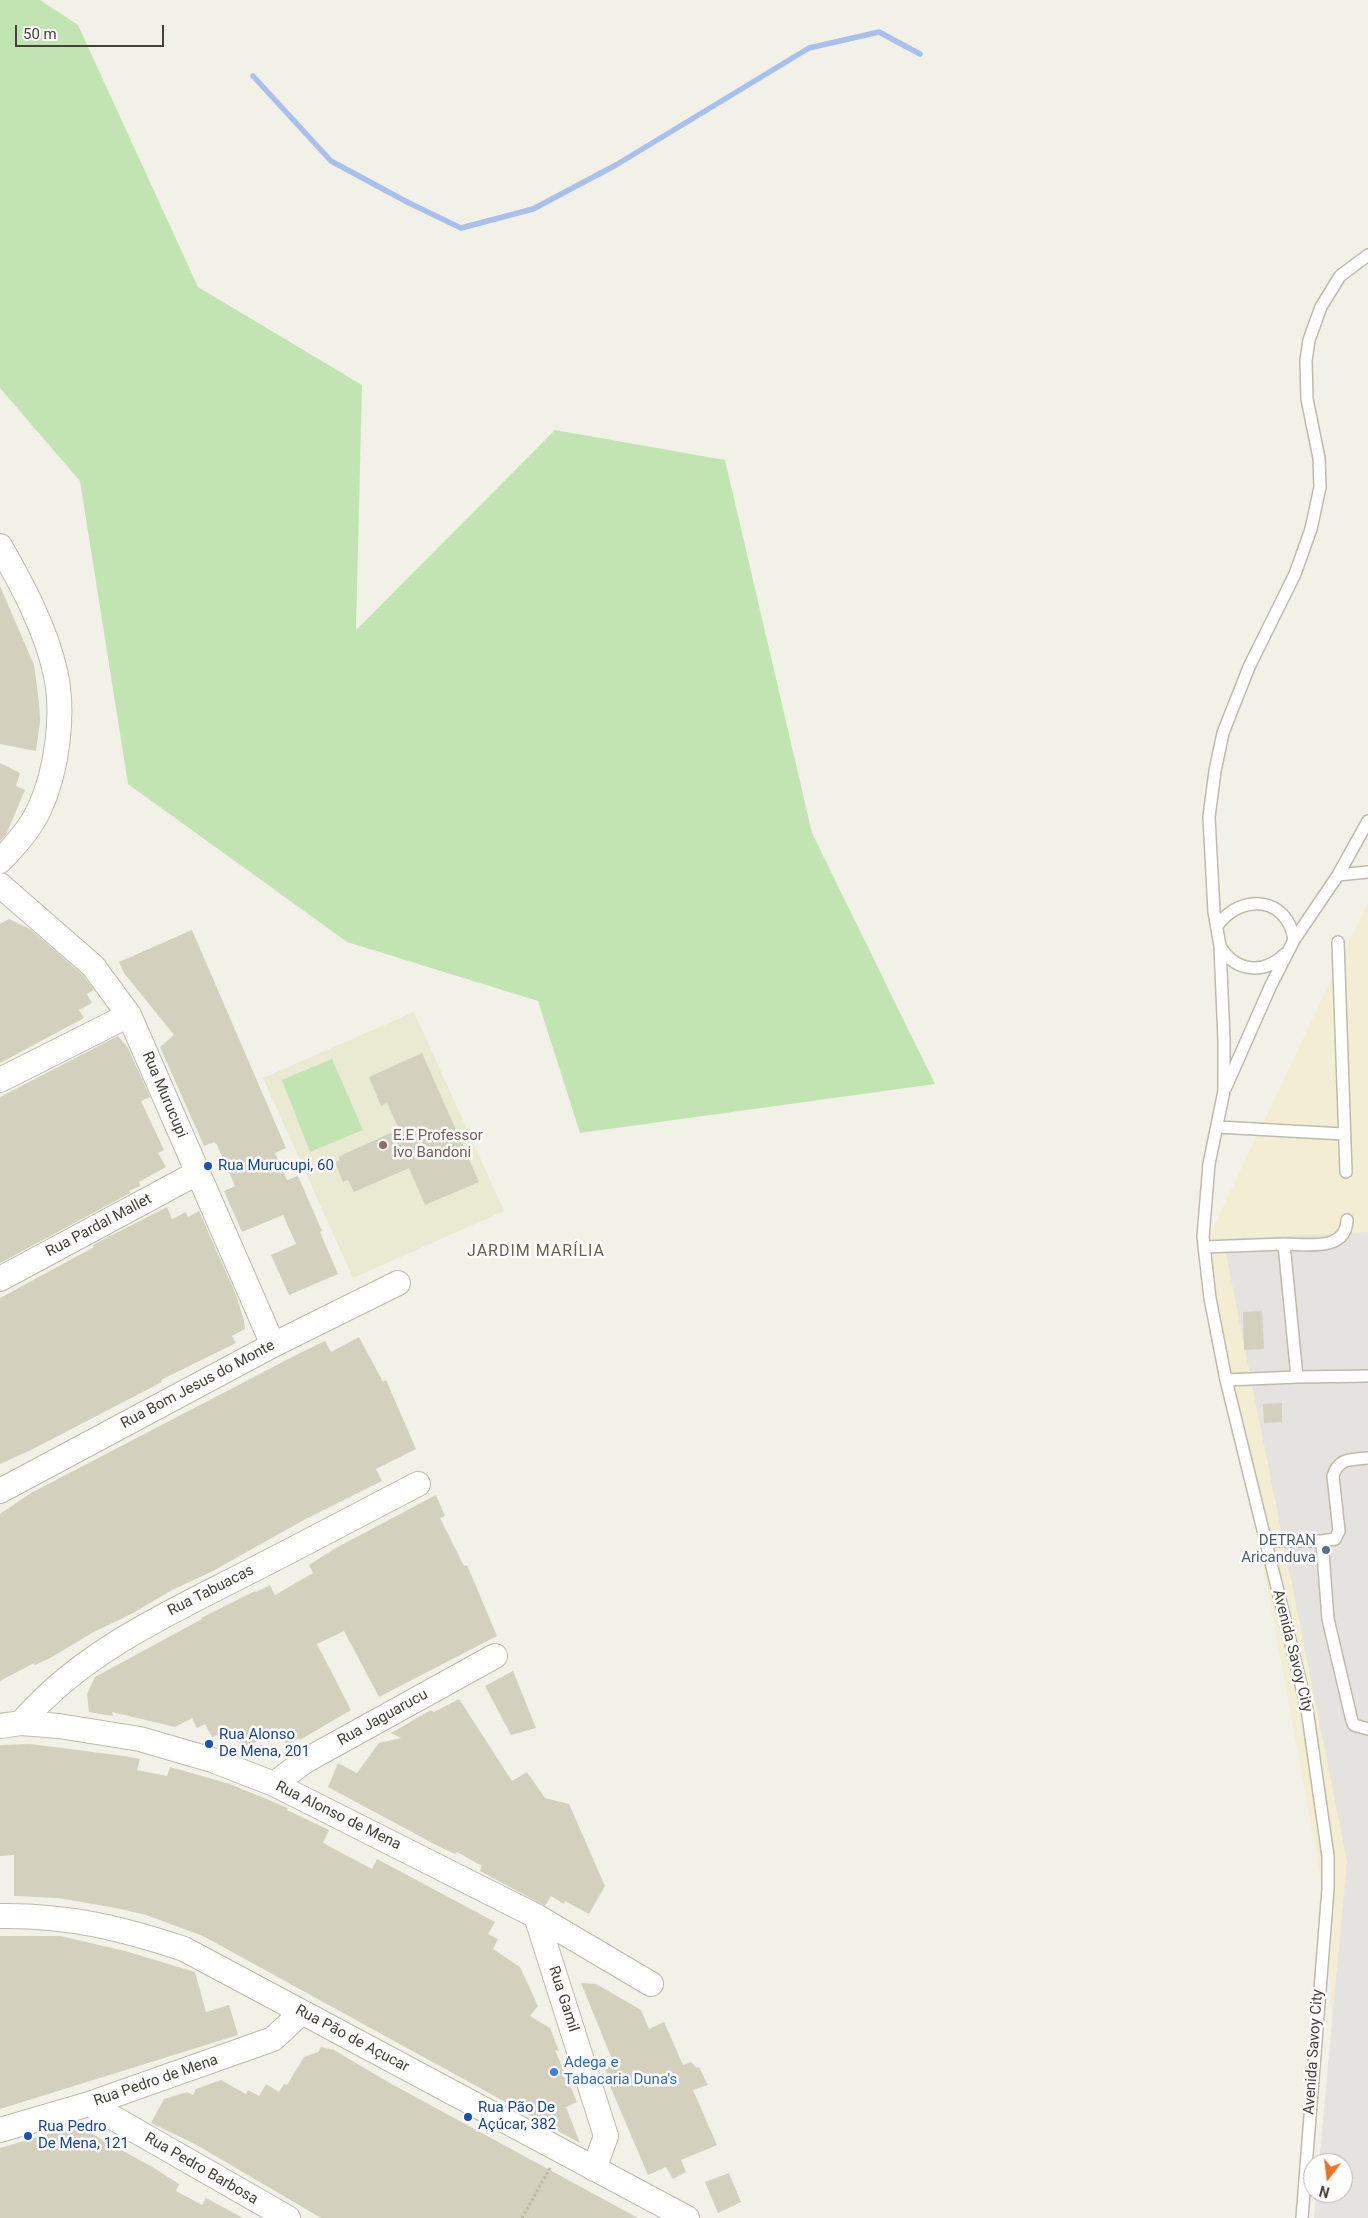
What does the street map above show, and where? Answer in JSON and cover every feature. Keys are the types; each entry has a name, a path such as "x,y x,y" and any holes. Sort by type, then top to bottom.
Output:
{"street":[{"path":"0,546 37,618 55,671 59,697 57,743 50,781 39,810 27,829 0,861"},
{"name":"Rua Murucupi","path":"0,885 93,966 129,1015 273,1345"},
{"path":"0,1080 129,1015"},
{"name":"Rua Pardal Mallet","path":"0,1279 197,1173"},
{"name":"Rua Bom Jesus do Monte","path":"0,1491 273,1345 398,1283"},
{"name":"Rua Tabuacas","path":"11,1725 39,1703 75,1670 148,1624 418,1484"},
{"name":"Rua Jaguarucu","path":"274,1784 305,1761 495,1656"},
{"name":"Rua Alonso de Mena","path":"11,1725 59,1726 140,1739 212,1760 274,1784 536,1916 651,1984"},
{"name":"Rua Pão de Açucar","path":"0,1916 92,1922 136,1933 184,1949 687,2218"},
{"name":"Rua Gamil","path":"536,1916 606,2136 594,2169"},
{"name":"Rua Pedro de Mena","path":"0,2130 89,2104 273,2039 302,2012"},
{"name":"Rua Pedro Barbosa","path":"89,2104 288,2218"}],"lane":[{"path":"1224,1091 1220,946 1218,926 1214,912 1209,817 1219,752 1249,667 1295,574 1311,529 1320,487 1320,458 1307,400 1306,361 1308,340 1321,307 1340,276 1368,255"},
{"path":"1224,1091 1271,985 1292,944 1366,831"},
{"path":"1338,875 1368,872"},
{"path":"1218,926 1223,917 1240,906 1260,904 1278,911 1292,926 1292,944 1276,962 1269,966 1244,967 1230,959 1220,946"},
{"path":"1338,942 1343,1134 1346,1172"},
{"name":"Avenida Savoy City","path":"1224,1091 1210,1164 1203,1237 1210,1298 1226,1380 1307,1709 1328,1856 1328,1889 1302,2218"},
{"path":"1218,1127 1343,1134"},
{"path":"1204,1247 1327,1244 1340,1239 1345,1234 1347,1220"},
{"path":"1284,1244 1297,1377"},
{"path":"1226,1380 1368,1376"},
{"path":"1265,1542 1335,1539 1339,1531 1333,1476 1335,1469 1338,1464 1345,1460 1368,1458"},
{"path":"1322,1541 1328,1619 1352,1721 1354,1725 1368,1730"}],"path":[{"path":"522,2218 560,2150"}],"shaded area":[{"path":"1368,902 1368,2218 1353,2203 1353,2153 1338,2153 1326,1905 1204,1247"},
{"name":"E.E Professor Ivo Bandoni","path":"414,1012 504,1211 353,1278 263,1078"},
{"name":"DETRAN Aricanduva","path":"1368,1232 1368,2218 1314,2218 1315,2203 1353,2203 1353,2153 1320,2153 1347,1861 1223,1239"}],"green space":[{"path":"0,0 40,0 78,25 198,287 362,385 356,630 555,430 725,460 812,833 935,1084 580,1133 538,1001 347,942 128,784 80,481 0,388"},
{"path":"332,1059 363,1130 310,1152 282,1080"}],"building":[{"path":"0,586 34,665 40,722 36,751 0,744"},
{"path":"0,763 20,773 16,786 25,790 6,835 0,841"},
{"path":"9,919 30,929 83,975 94,990 87,994 92,1003 79,1010 84,1018 0,1063 0,924"},
{"path":"192,930 286,1148 275,1153 287,1180 298,1176 338,1274 289,1295 271,1255 296,1244 283,1215 242,1232 224,1191 235,1186 217,1145 214,1142 204,1146 160,1047 174,1035 124,973 119,962"},
{"path":"118,1036 128,1048 150,1097 141,1101 164,1150 158,1153 166,1167 139,1182 140,1186 129,1191 130,1193 0,1263 0,1097"},
{"path":"422,1053 479,1182 425,1205 409,1168 354,1192 348,1180 343,1182 335,1162 340,1160 338,1157 399,1129 387,1103 381,1106 369,1077"},
{"path":"167,1207 172,1219 186,1212 188,1217 199,1211 236,1295 244,1321 245,1329 232,1336 236,1343 161,1380 162,1382 31,1450 0,1464 0,1298 94,1247 93,1245"},
{"path":"1262,1311 1264,1349 1244,1350 1243,1312"},
{"path":"359,1337 383,1382 386,1380 416,1449 376,1469 382,1481 302,1521 211,1572 172,1590 52,1657 35,1665 34,1663 0,1681 0,1514 31,1493 298,1354 325,1341 331,1352"},
{"path":"1282,1403 1282,1422 1264,1423 1263,1404"},
{"path":"436,1495 445,1516 440,1518 464,1566 467,1565 497,1636 379,1697 344,1631 317,1644 351,1710 300,1740 299,1738 287,1745 281,1735 269,1742 266,1738 247,1746 245,1743 241,1746 232,1732 227,1735 225,1732 212,1737 205,1724 197,1728 192,1718 175,1727 112,1712 113,1716 89,1712 87,1694 95,1677 201,1618 255,1591 270,1585 275,1595 313,1573 309,1565 334,1549"},
{"path":"513,1671 536,1728 511,1735 485,1686"},
{"path":"459,1699 512,1781 527,1772 545,1798 569,1804 605,1886 589,1914 565,1901 564,1904 551,1896 545,1906 480,1871 482,1866 457,1852 455,1854 438,1846 328,1787 338,1763 357,1773 379,1743 401,1738 391,1733 431,1710 434,1712"},
{"path":"30,1744 140,1759 137,1770 167,1776 170,1767 230,1784 288,1808 287,1810 329,1830 323,1843 372,1869 377,1859 495,1922 488,1934 498,1939 493,1949 520,1967 538,2006 530,2016 550,2028 559,2051 555,2050 577,2102 566,2107 580,2143 203,1936 146,1915 116,1908 58,1898 14,1896 14,1855 0,1856 0,1745"},
{"path":"0,1936 60,1936 125,1951 195,1972 206,2012 229,2005 238,2035 0,2109"},
{"path":"581,1983 596,1984 641,2010 649,2029 664,2022 683,2065 691,2062 697,2068 699,2067 708,2085 693,2090 717,2145 681,2160 686,2172 673,2179 666,2167 648,2175 607,2079 609,2079 605,2068 614,2064"},
{"path":"321,2047 334,2050 388,2082 638,2218 321,2218 195,2144 151,2123 164,2099 187,2092 193,2095 196,2089 221,2080 246,2094 248,2090 259,2096 266,2084 279,2092 284,2084 287,2085 304,2057 318,2052"},
{"path":"73,2129 87,2131 154,2168 179,2184 176,2191 202,2205 206,2198 243,2218 0,2218 0,2148 55,2132"},
{"path":"729,2173 741,2202 718,2213 705,2182"}],"waterway":[{"path":"253,76 331,161 409,203 461,228 533,209 616,165 809,48 879,32 920,54"}],"place":[{"name":"E.E Professor Ivo Bandoni","path":"383,1145"},
{"name":"Rua Murucupi, 60","path":"208,1166"},
{"name":"DETRAN Aricanduva","path":"1326,1550"},
{"name":"Rua Alonso De Mena, 201","path":"209,1744"},
{"name":"Adega e Tabacaria Duna's","path":"554,2072"},
{"name":"Rua Pão De Açúcar, 382","path":"468,2117"},
{"name":"Rua Pedro De Mena, 121","path":"28,2136"}],"district":[{"name":"JARDIM MARÍLIA","path":"536,1252"}]}
